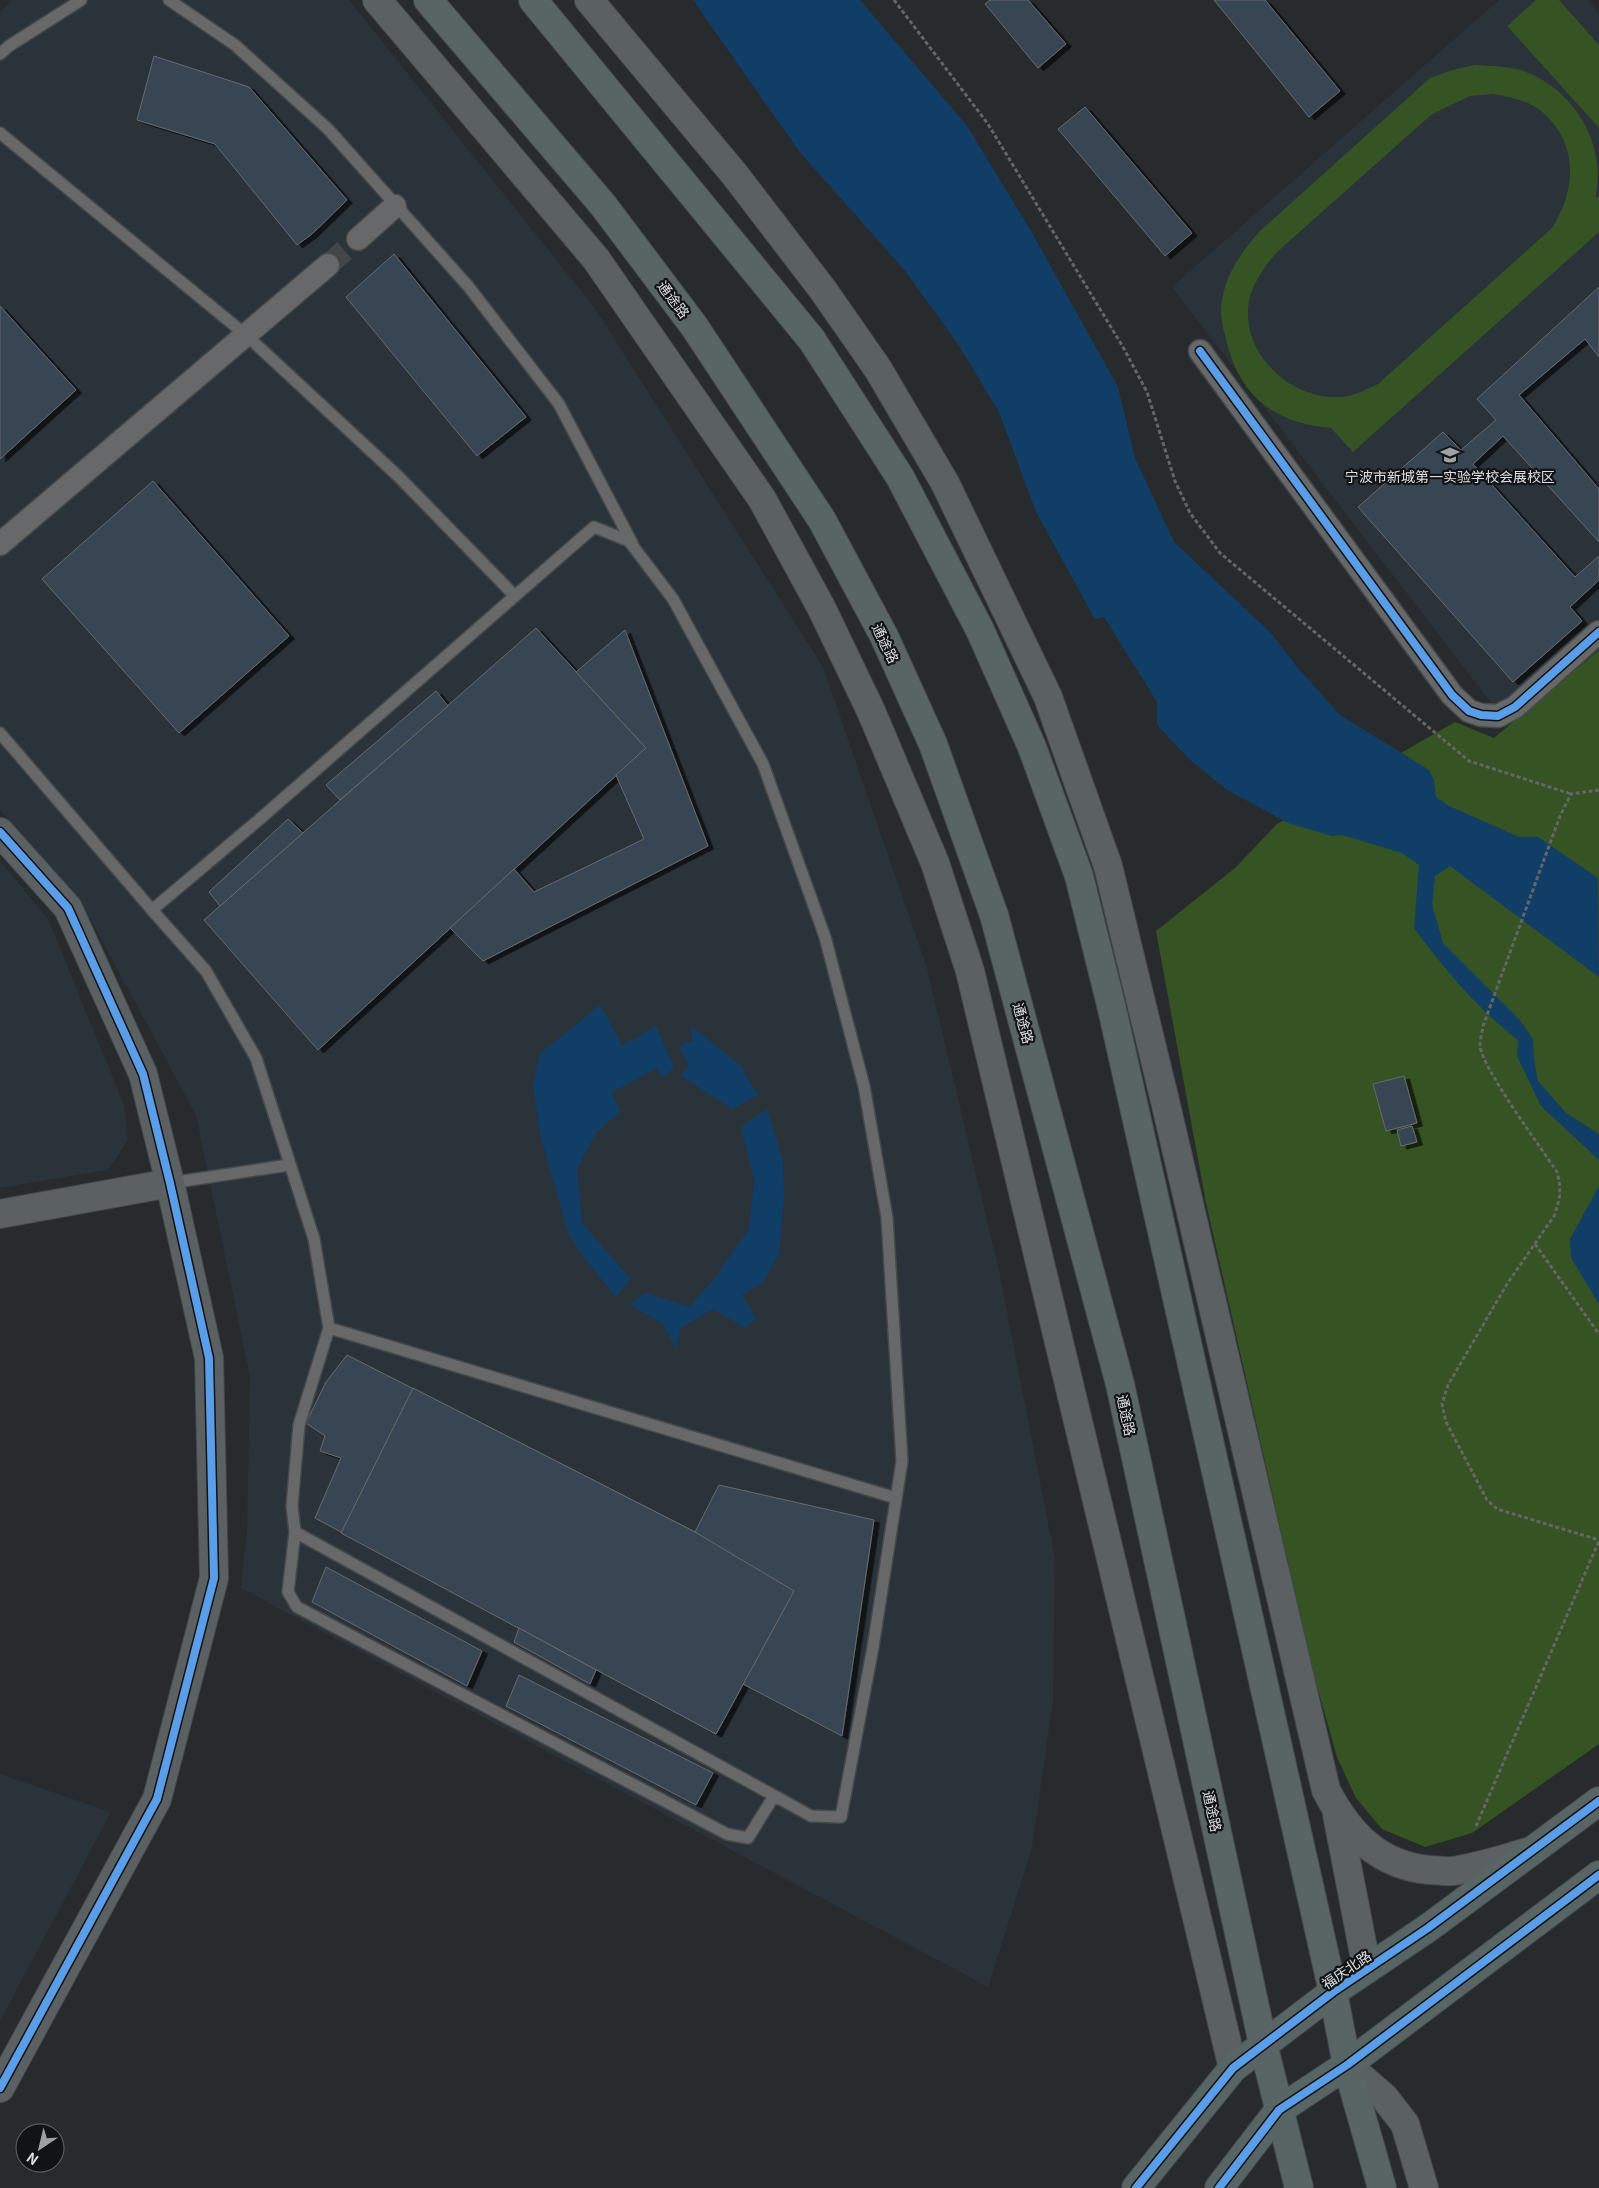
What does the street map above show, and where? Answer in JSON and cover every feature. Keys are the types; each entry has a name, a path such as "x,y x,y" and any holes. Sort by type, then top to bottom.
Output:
{"main road":[{"path":"377,0 596,259 762,499 821,607 862,694 935,863 970,971 1234,2068"},
{"name":"通途路","path":"428,0 603,205 694,326 822,520 884,636 934,744 994,915 1120,1384 1263,2044 1299,2188"},
{"path":"533,0 812,340 900,477 980,630 1032,747 1079,876 1112,1009 1333,1992 1347,2065 1382,2188"},
{"path":"589,0 735,175 823,290 878,369 945,483 1048,697 1108,866 1165,1101 1291,1646 1326,1790 1337,1812 1355,1835 1380,1855 1414,1868 1452,1871 1532,1851"},
{"path":"0,832 68,908 143,1074 170,1183 209,1358 214,1578 157,1799 0,2088"},
{"path":"0,1214 170,1183"},
{"name":"福庆北路","path":"1136,2188 1234,2068 1333,1992 1428,1928 1599,1801"},
{"path":"1337,1812 1367,1969"},
{"path":"1219,2188 1279,2110 1347,2065 1599,1875"},
{"path":"1347,2065 1384,2097 1405,2124 1424,2188"}],"street":[{"path":"358,239 395,206"},
{"path":"0,544 328,265"},
{"path":"1200,350 1452,696 1469,711 1481,715 1498,716 1515,707 1599,632"}],"lane":[{"path":"0,54 9,46 81,0"},
{"path":"169,0 235,45 320,122 468,286 559,404 635,549"},
{"path":"0,133 246,335 398,476 515,596"},
{"path":"152,910 261,818 594,527 629,541 673,599 763,764 825,936 864,1086 887,1218 902,1461 874,1647 841,1817 811,1816 296,1532"},
{"path":"0,733 206,971 256,1058 314,1239 329,1328 299,1425 292,1506 296,1532 288,1592 297,1607 727,1834 748,1838 774,1796"},
{"path":"170,1183 289,1165"},
{"path":"329,1328 896,1498"}],"path":[{"path":"894,0 988,124 1123,347 1147,392 1175,481 1190,513 1220,553 1469,762 1571,794 1599,790"},
{"path":"1476,1826 1599,1541 1497,1509 1487,1500 1446,1422 1442,1404 1448,1385 1507,1284 1554,1216 1561,1188 1557,1172 1486,1062 1480,1046 1483,1026 1553,833 1571,794"},
{"path":"1535,1244 1599,1334"}],"shaded area":[{"path":"13,0 349,0 594,307 823,667 927,968 1000,1275 1055,1559 1053,1700 1032,1848 988,1987 241,1588 247,1531 250,1377 196,1115 80,900 0,810 0,12"},
{"name":"宁波市新城第一实验学校会展校区","path":"1499,0 1588,0 1599,14 1599,623 1498,712 1172,287"},
{"path":"0,861 48,919 124,1105 128,1140 108,1170 0,1188"},
{"path":"0,1774 111,1812 0,2021"}],"green space":[{"path":"1536,0 1559,0 1599,45 1599,128 1507,26"},
{"path":"1475,65 1517,69 1547,82 1571,104 1581,117 1594,147 1598,167 1596,198 1599,196 1599,232 1353,452 1331,428 1292,420 1276,413 1250,391 1232,359 1225,335 1221,314 1223,294 1234,265 1260,231 1430,78 1452,70","holes":["1493,94 1518,99 1540,110 1553,123 1562,137 1568,151 1570,166 1569,182 1566,197 1552,228 1378,384 1354,394 1339,397 1321,396 1289,383 1275,372 1263,358 1254,343 1249,327 1248,309 1251,293 1267,264 1277,252 1431,115 1470,96"]},
{"path":"1599,650 1599,1744 1472,1833 1425,1847 1382,1829 1356,1798 1337,1757 1313,1672 1206,1203 1156,931 1235,868 1277,824 1455,722 1494,738"}],"water":[{"path":"693,0 860,0 967,126 1031,231 1118,387 1135,458 1174,542 1270,632 1297,667 1340,715 1429,770 1434,780 1436,797 1447,805 1519,837 1538,837 1598,878 1599,977 1450,866 1435,876 1432,904 1443,943 1519,1019 1533,1039 1538,1081 1566,1113 1599,1134 1599,1160 1541,1106 1517,1056 1518,1040 1488,1014 1462,987 1437,959 1414,928 1419,865 1402,853 1342,835 1332,836 1288,823 1227,790 1189,759 1157,725 1157,702 1104,617 1095,619 1036,512 999,412 958,344 906,272 799,151"},
{"path":"600,1004 622,1046 656,1026 674,1068 662,1078 657,1068 611,1093 621,1111 596,1133 577,1169 582,1223 631,1279 616,1297 582,1255 568,1232 540,1133 533,1084 540,1053"},
{"path":"691,1026 740,1065 758,1095 732,1109 680,1075 689,1066 679,1046 692,1041"},
{"path":"767,1109 783,1160 784,1198 779,1255 763,1282 742,1295 756,1319 745,1328 713,1309 680,1328 676,1348 662,1323 630,1305 645,1293 689,1307 714,1279 749,1229 754,1180 741,1127"},
{"path":"1599,1186 1599,1304 1571,1258 1570,1239"}],"building":[{"path":"990,0 1028,0 1066,44 1038,68 985,4"},
{"path":"1214,0 1265,0 1340,91 1309,117"},
{"path":"154,56 249,87 347,200 312,234 297,245 215,144 137,120"},
{"path":"1085,107 1192,233 1165,256 1058,129"},
{"path":"394,254 526,417 477,456 346,297"},
{"path":"1599,287 1599,357 1585,339 1519,395 1599,489 1599,542 1503,436 1473,464 1575,577 1599,556 1599,580 1570,607 1582,621 1513,682 1358,507 1443,432 1461,450 1496,420 1477,399"},
{"path":"0,306 76,390 0,459"},
{"path":"153,481 289,636 179,733 42,579"},
{"path":"536,628 646,748 318,1050 204,920"},
{"path":"625,630 708,846 483,961 450,928 514,869 534,892 644,839 616,775 646,748 576,672"},
{"path":"436,691 448,706 340,800 326,785"},
{"path":"288,819 303,833 220,906 209,892"},
{"path":"1404,1076 1417,1123 1386,1131 1373,1084"},
{"path":"1412,1126 1417,1142 1401,1146 1397,1130"},
{"path":"347,1355 695,1532 719,1485 874,1520 842,1736 743,1684 716,1734 315,1518 341,1458 320,1451 325,1436 306,1423 326,1382"},
{"path":"413,1388 695,1532 794,1591 716,1734 341,1533"},
{"path":"326,1567 482,1651 467,1686 312,1602"},
{"path":"519,1628 596,1670 590,1684 514,1642"},
{"path":"519,1675 713,1773 696,1805 506,1706"}],"tunnel":[{"path":"328,265 358,239"}],"cycle path":[{"path":"1200,351 1452,695 1469,711 1481,715 1498,716 1515,707 1599,632"},
{"path":"0,832 68,908 143,1074 170,1183 209,1358 214,1578 157,1799 0,2088"},
{"path":"1136,2188 1233,2068 1333,1992 1428,1928 1599,1801"},
{"path":"1219,2188 1279,2110 1347,2065 1599,1875"}],"place":[{"name":"宁波市新城第一实验学校会展校区","path":"1450,455"}]}
